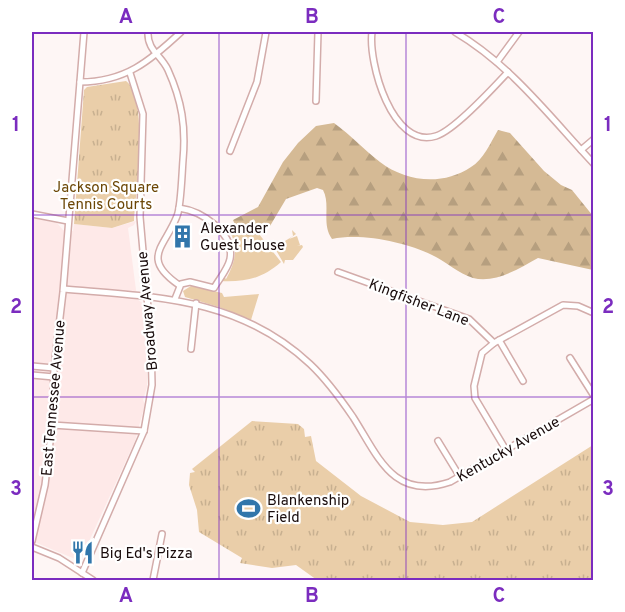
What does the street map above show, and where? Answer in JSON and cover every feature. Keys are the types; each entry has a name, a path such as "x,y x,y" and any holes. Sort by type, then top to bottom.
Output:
{"street":[{"name":"East Tennessee Avenue","path":"32,542 45,485 52,425 54,368 64,289 84,32"},
{"path":"148,32 150,47 168,69 182,104 185,123 178,214 160,246 157,261 165,274 179,285"},
{"path":"80,82 100,82 130,73 158,54 181,32"},
{"path":"230,151 257,82 266,32"},
{"path":"315,101 318,32"},
{"path":"372,32 371,57 378,81 402,127 413,135 423,138 439,135 508,72"},
{"path":"455,32 508,72 594,164"},
{"path":"497,62 519,32"},
{"name":"Broadway Avenue","path":"82,573 144,431 153,370 140,217 143,114 130,73"},
{"path":"581,150 594,140"},
{"path":"179,208 220,228 226,236 230,260 214,288 190,282 179,285"},
{"path":"32,214 68,221"},
{"name":"Kingfisher Lane","path":"338,272 469,319 496,341 524,381"},
{"path":"176,299 179,285"},
{"name":"Kentucky Avenue","path":"64,289 176,299 196,303 250,323 302,357 341,399 381,463 396,478 411,485 439,486 460,477 594,398"},
{"path":"191,349 196,303"},
{"path":"506,450 480,409 474,392 482,353 496,341 563,305 578,306 594,313"},
{"path":"570,358 594,398"},
{"path":"54,368 34,366 34,376 54,377"},
{"path":"52,425 144,431"},
{"path":"438,441 460,477"},
{"path":"153,580 162,534"},
{"path":"32,547 59,558 93,580"}],"shaded area":[{"path":"32,218 57,223 63,230 73,231 74,224 112,228 136,221 128,228 137,299 142,303 147,348 147,387 143,400 145,404 135,441 80,561 32,541"}],"green space":[{"name":"Jackson Square Tennis Courts","path":"126,81 133,91 139,125 134,221 112,228 74,224 84,90 87,87"},
{"path":"334,123 390,169 425,179 449,177 460,173 479,160 498,130 510,133 544,171 561,185 572,190 593,216 593,270 538,258 507,274 481,279 457,271 421,250 396,243 356,237 332,239 327,227 325,196 323,190 317,188 286,199 270,226 258,234 248,236 237,230 233,220 258,207 283,162 298,143 316,126"},
{"path":"292,230 296,234 289,239 297,236 300,245 297,246 302,245 303,247 293,260 285,260 284,264 273,245 277,246 293,236"},
{"path":"230,232 259,234 281,262 260,276 237,281 220,281 223,276 226,279 234,261 235,250"},
{"path":"191,286 222,293 224,297 259,294 251,320 185,297 183,291"},
{"path":"252,421 298,424 304,429 305,437 311,436 316,461 361,496 410,522 443,525 472,522 593,445 593,580 317,580 296,565 272,568 240,563 242,558 199,532 197,510 189,485 190,473 195,472 192,469"}],"place":[{"name":"Alexander Guest House","path":"182,237"},
{"name":"Blankenship Field","path":"249,509"},
{"name":"Big Ed's Pizza","path":"82,553"}]}
